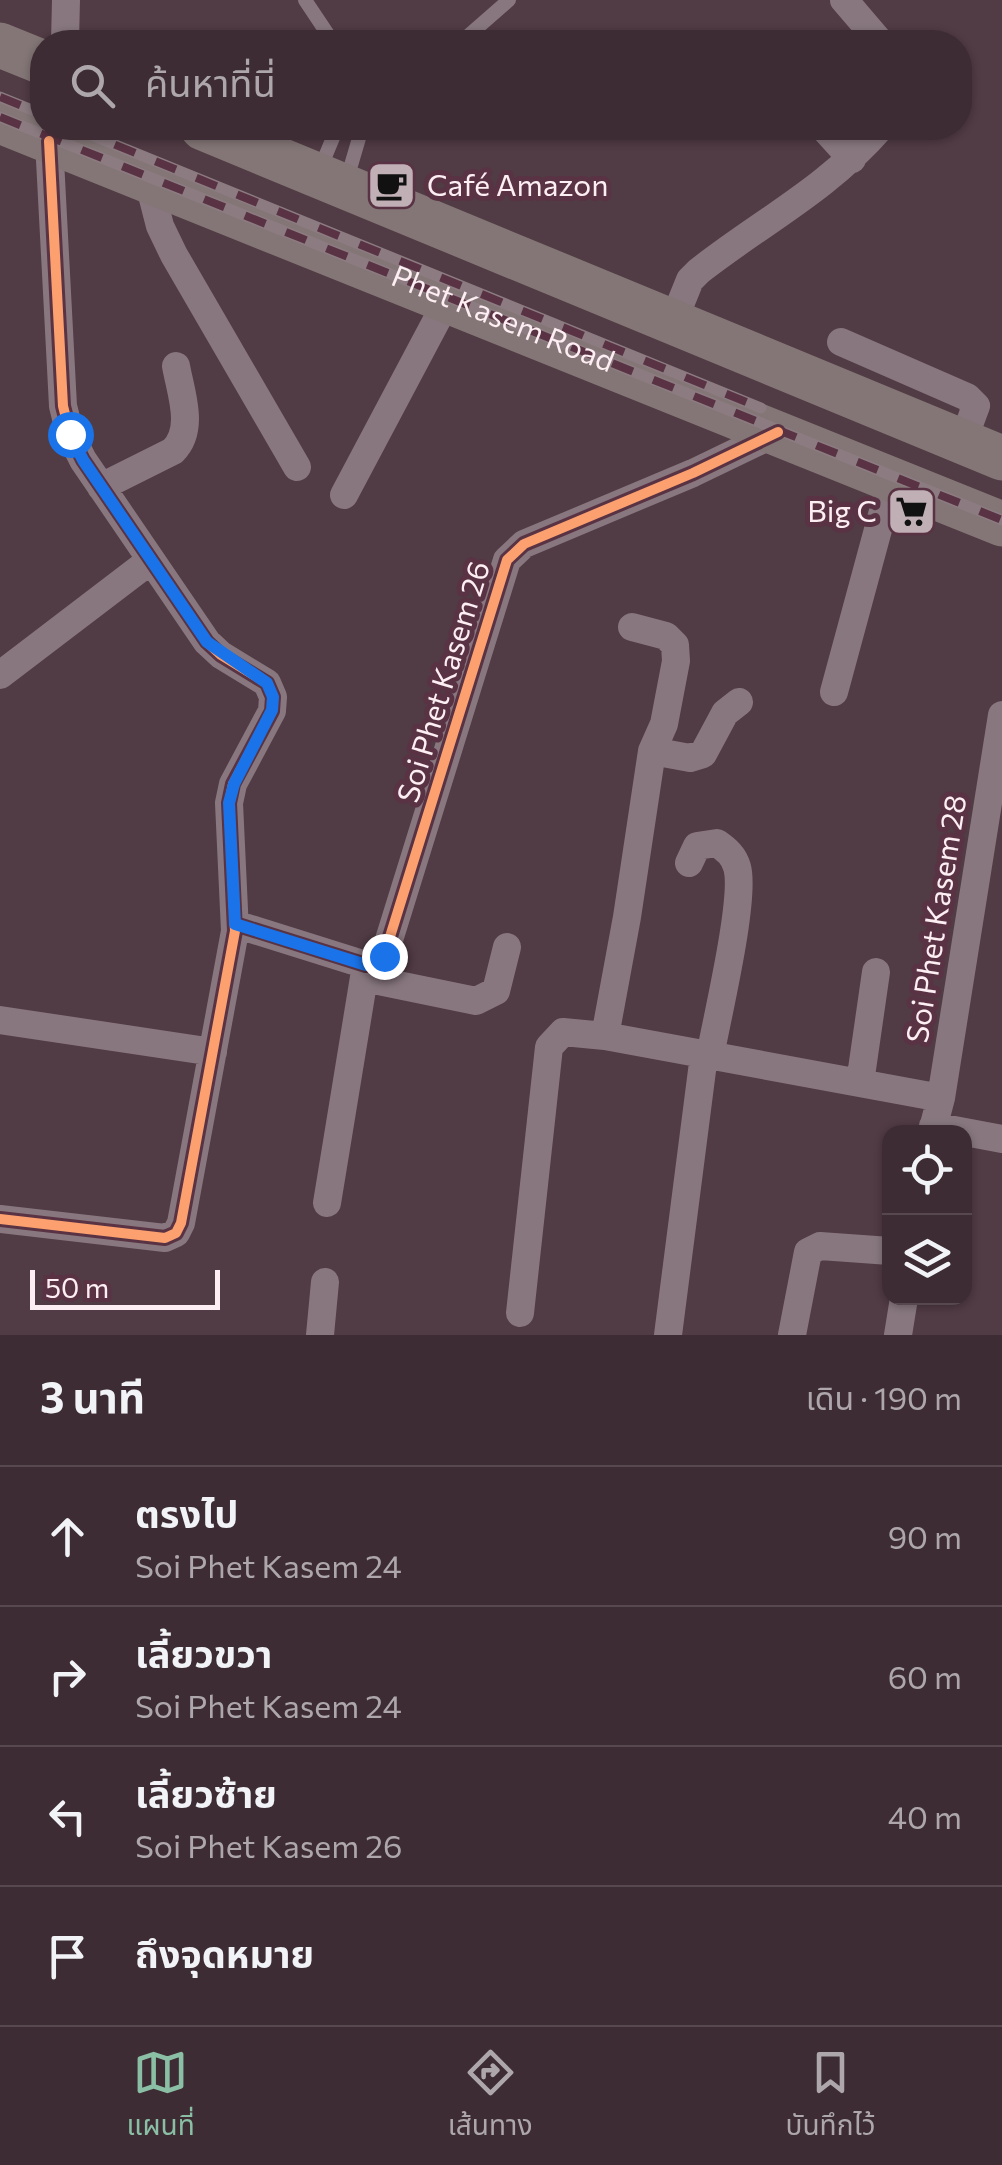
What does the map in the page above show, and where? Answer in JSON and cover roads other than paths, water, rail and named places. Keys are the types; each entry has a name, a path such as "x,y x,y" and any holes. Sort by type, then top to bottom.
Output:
{"main road":[{"path":"0,45 30,57"},
{"name":"Phet Kasem Road","path":"0,120 30,128"},
{"name":"Phet Kasem Road","path":"64,140 148,178 1002,524"},
{"path":"233,140 982,450"}],"street":[{"path":"66,0 66,30"},
{"path":"856,5 872,30"},
{"path":"0,1219 165,1238 176,1234 214,1052 235,924 229,803 234,784 272,710 273,697 267,683 207,642 101,487 70,434 63,406 51,140"},
{"path":"835,140 852,159"},
{"path":"673,322 690,280 699,271 815,191 869,140"},
{"path":"148,178 160,226 174,255 297,467"},
{"path":"344,495 448,300"},
{"path":"841,342 967,397 976,406 982,450"},
{"path":"101,487 172,451 182,442 186,427 176,366"},
{"name":"Soi Phet Kasem 26","path":"365,972 384,956 507,560 524,544 693,473 778,432"},
{"path":"834,692 892,478"},
{"path":"0,675 151,560"},
{"path":"605,1036 628,917 652,751 664,724 674,682 674,645 666,636 632,627"},
{"path":"652,751 690,758 703,754 725,713 739,702"},
{"name":"Soi Phet Kasem 28","path":"933,1125 941,1098 1002,715"},
{"path":"668,1335 707,1055 738,901 739,872 728,850 718,843 696,846 689,863"},
{"path":"235,924 365,972 476,1001 496,991 506,946"},
{"path":"328,1203 365,972"},
{"path":"860,1084 876,972"},
{"path":"0,1020 214,1052"},
{"path":"520,1313 549,1048 563,1032 605,1036 941,1098"},
{"path":"972,1135 1002,1140"},
{"path":"792,1335 808,1252 820,1246 882,1250"},
{"path":"320,1335 325,1282"},
{"path":"898,1335 903,1305"}],"lane":[{"path":"306,0 325,30"},
{"path":"475,30 510,0"},
{"path":"332,180 336,140"},
{"path":"332,180 355,140"}],"railway":[{"path":"0,97 30,109"},
{"path":"0,117 30,129"},
{"path":"57,140 1002,520"},
{"path":"103,140 761,408"}],"place":[{"name":"Café Amazon","path":"392,186"},
{"name":"Big C","path":"912,512"}]}
